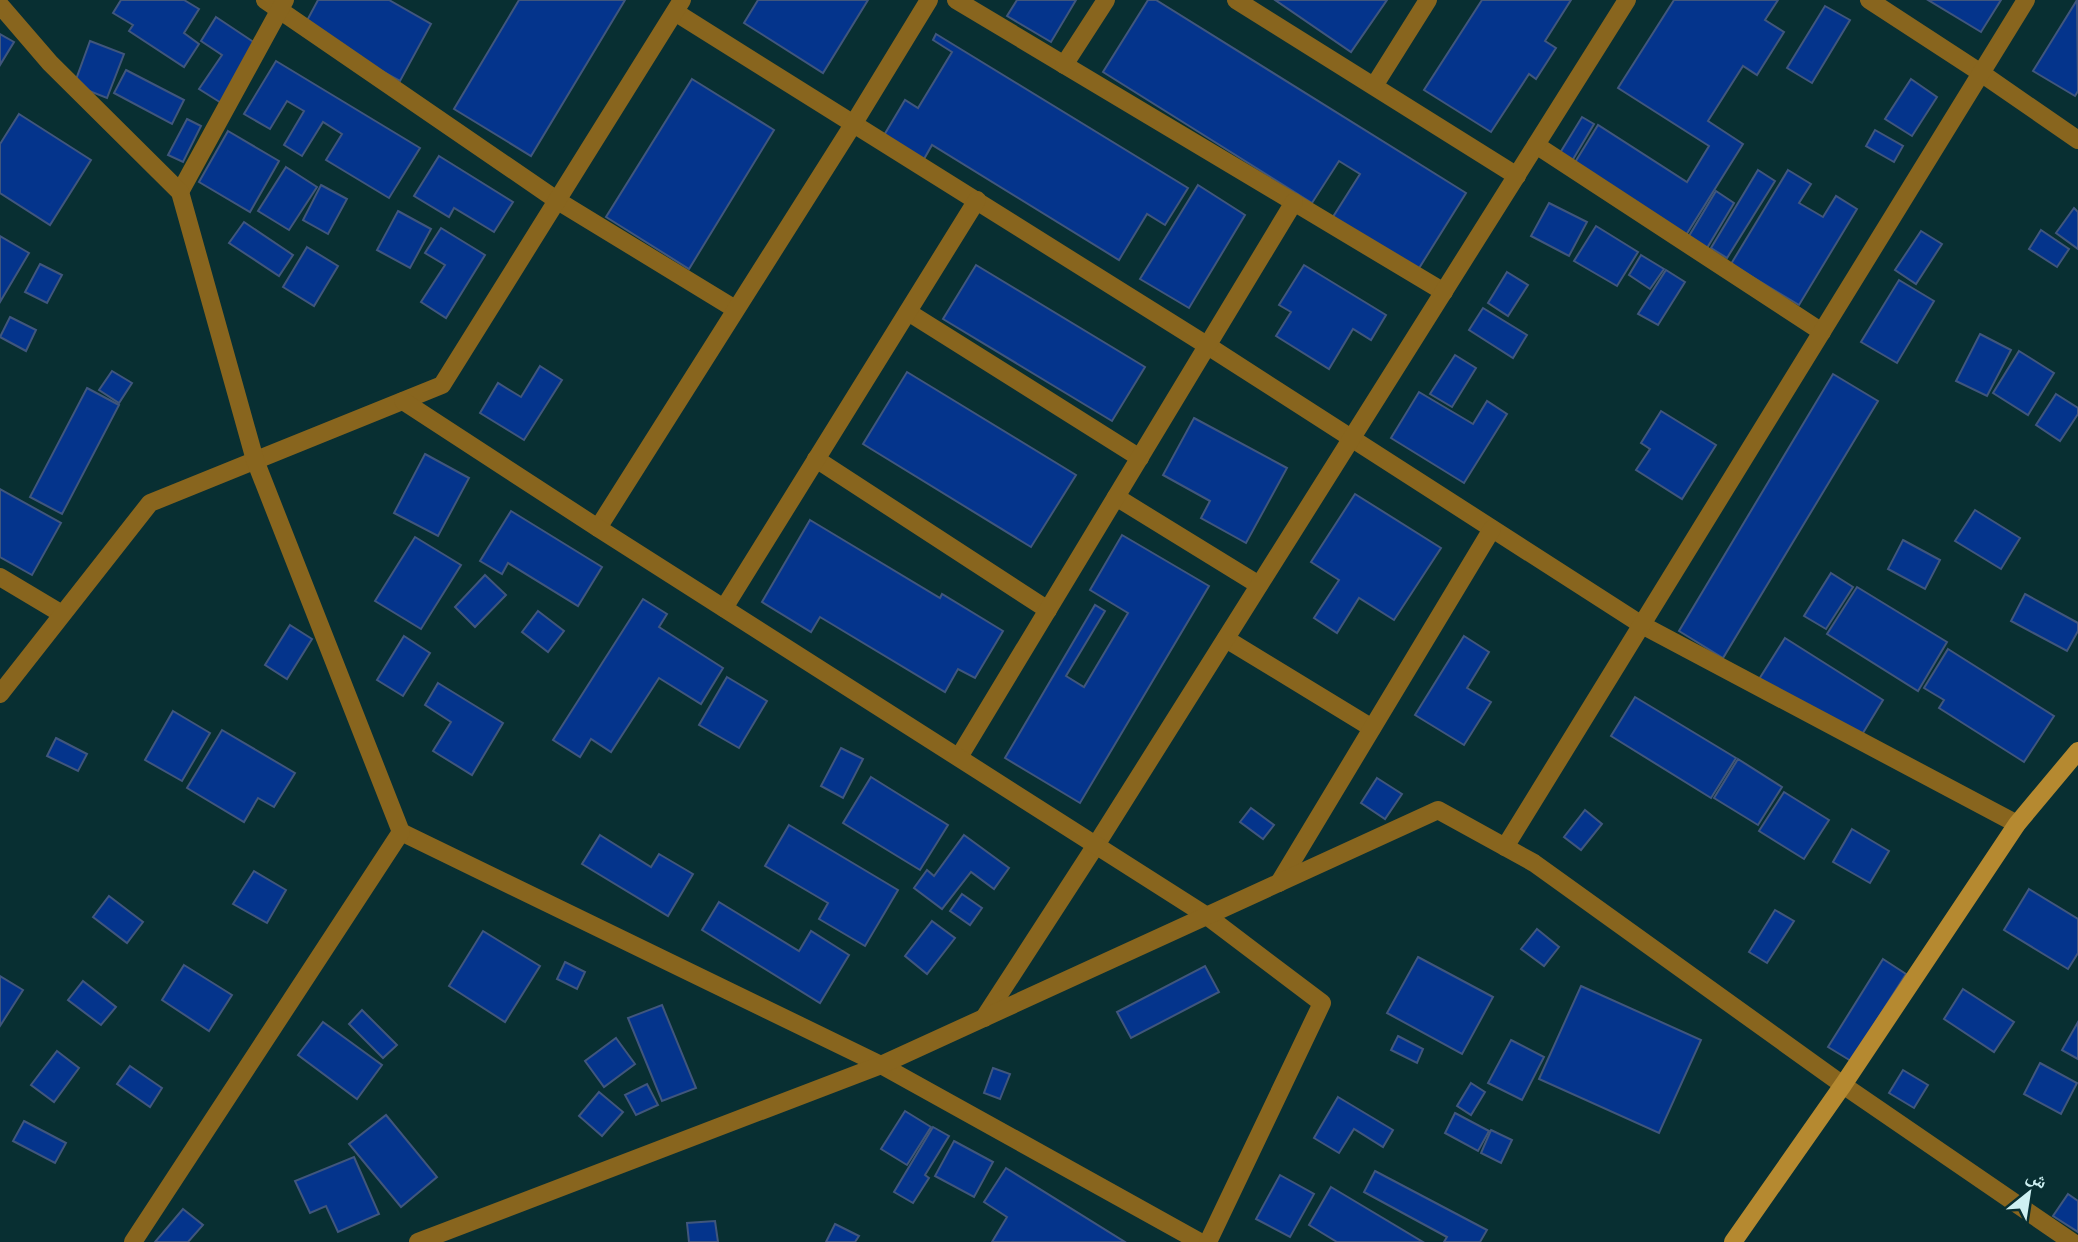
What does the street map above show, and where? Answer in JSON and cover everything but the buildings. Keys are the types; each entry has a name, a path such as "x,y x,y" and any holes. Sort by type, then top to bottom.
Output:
{"main road":[{"path":"1733,1242 1843,1085 2017,824 2078,751"}],"street":[{"path":"598,528 929,0"},
{"path":"956,0 1444,292"},
{"path":"1065,65 1106,0"},
{"path":"1236,0 1517,176"},
{"path":"1374,86 1428,0"},
{"path":"984,1018 1096,845 1628,0"},
{"path":"1869,0 1981,72 2078,141"},
{"path":"1505,847 2026,0"},
{"path":"180,192 276,3 558,201 735,309"},
{"path":"0,5 50,63 180,192 255,460 401,832 881,1065 1200,1242"},
{"path":"0,694 150,503 442,385 679,6 854,123 1208,345 1642,625 2017,824"},
{"path":"1536,145 1822,332"},
{"path":"724,608 977,200"},
{"path":"958,757 1294,202"},
{"path":"908,312 1140,458"},
{"path":"403,401 1208,916 1322,1003 1208,1242"},
{"path":"816,460 1048,610"},
{"path":"1116,497 1259,585"},
{"path":"1279,883 1492,529"},
{"path":"0,577 62,614"},
{"path":"1226,639 1372,728"},
{"path":"418,1242 881,1065 1438,810 1534,863 1843,1085 2072,1242"},
{"path":"132,1242 401,832"}]}
